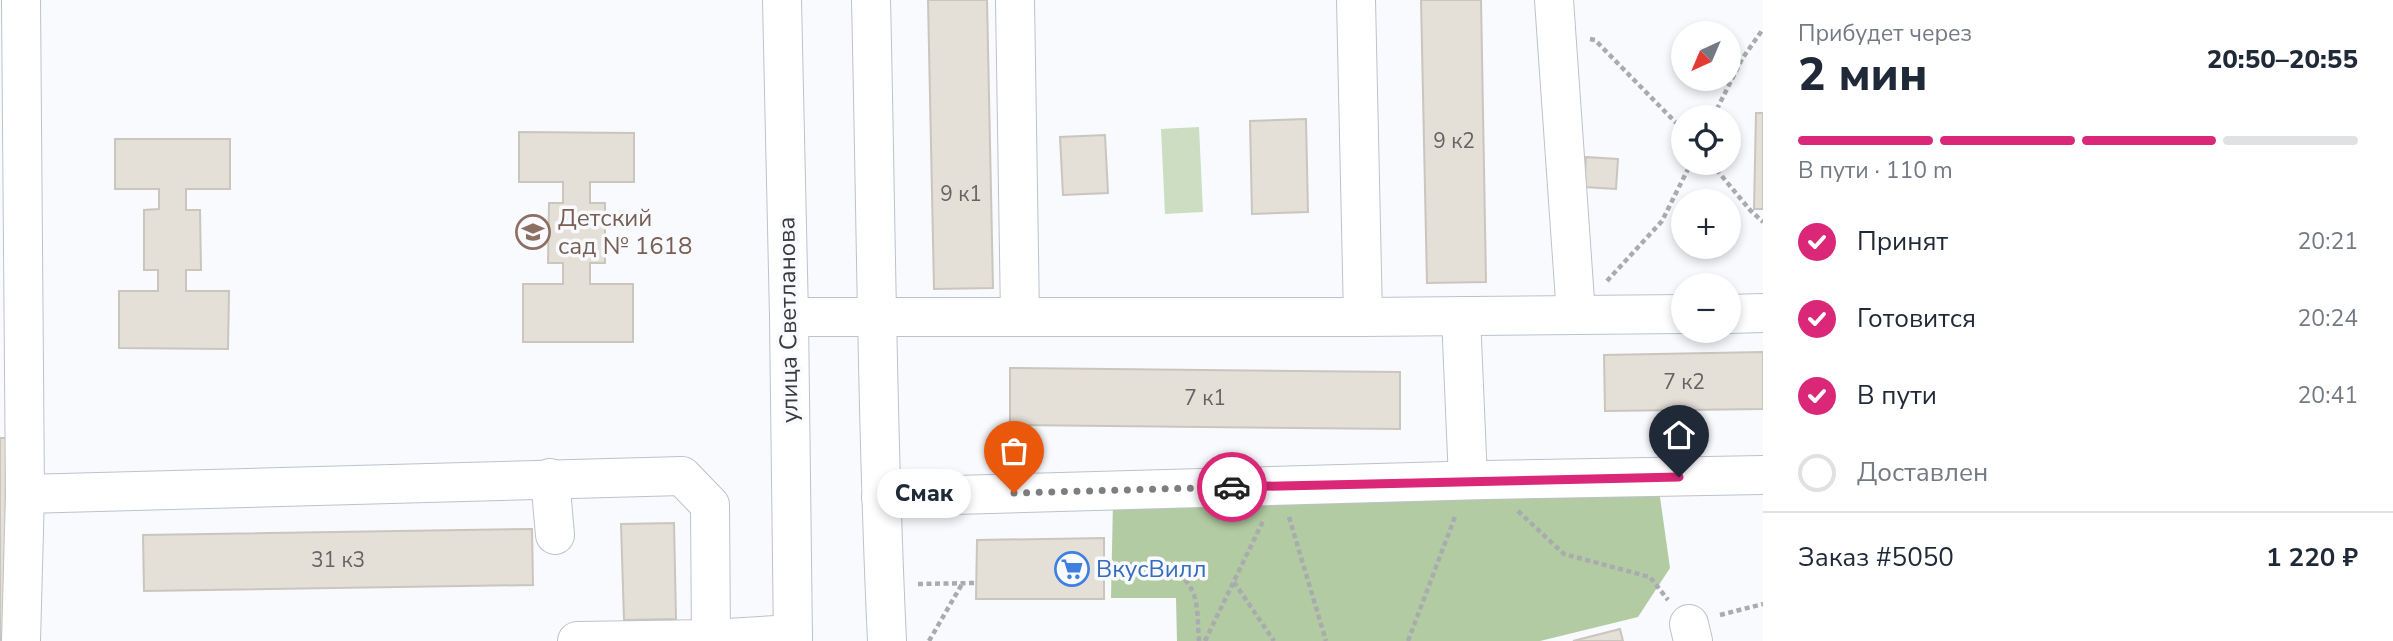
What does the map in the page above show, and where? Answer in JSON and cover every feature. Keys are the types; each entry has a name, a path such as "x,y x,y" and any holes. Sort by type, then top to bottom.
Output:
{"street":[{"path":"21,0 25,494 21,641"},
{"name":"улица Светланова","path":"782,0 793,637"},
{"path":"871,0 881,497 887,641"},
{"path":"1015,0 1020,317"},
{"path":"1356,0 1363,317"},
{"path":"1555,13 1576,315"},
{"path":"1741,314 1763,313"},
{"path":"789,317 1671,314"},
{"path":"1461,316 1476,480"},
{"path":"881,497 1476,480 1763,475"},
{"path":"25,494 682,476 710,505 711,640"},
{"path":"550,478 555,535"},
{"path":"577,641 793,637"}],"path":[{"path":"1555,13 1595,40 1671,118"},
{"path":"1719,105 1742,59 1763,29"},
{"path":"1576,315 1662,221 1684,175"},
{"path":"1721,175 1763,222"},
{"path":"1408,641 1476,480 1564,554 1650,577 1691,633 1763,604"},
{"path":"1205,641 1280,486"},
{"path":"1280,486 1326,641"},
{"path":"1104,565 1163,565 1173,570 1190,587 1196,603 1199,641"},
{"path":"1233,581 1274,641"},
{"path":"929,641 963,583"},
{"path":"884,584 976,583"}],"green space":[{"path":"1199,127 1203,212 1165,214 1161,129"},
{"path":"1659,490 1670,568 1638,617 1540,641 1177,641 1176,598 1111,598 1113,501"}],"building":[{"path":"928,0 987,0 993,288 934,289"},
{"path":"1421,0 1481,0 1486,282 1427,283"},
{"path":"1756,113 1763,113 1763,209 1754,209"},
{"path":"1306,119 1308,212 1252,214 1250,121"},
{"path":"519,132 634,133 634,182 590,182 590,203 605,203 605,263 590,263 590,284 633,284 633,342 523,342 523,284 563,284 563,263 548,263 549,203 563,203 563,182 519,182"},
{"path":"1105,135 1108,193 1063,195 1060,137"},
{"path":"115,139 230,139 230,189 186,189 186,210 200,210 201,270 186,270 186,291 229,291 228,349 119,348 119,291 158,291 158,270 144,270 144,210 159,209 159,189 115,189"},
{"path":"1586,157 1618,159 1616,189 1584,187"},
{"path":"1763,352 1763,409 1605,411 1604,355"},
{"path":"1010,368 1400,372 1400,429 1010,425"},
{"path":"0,438 6,438 5,641 0,641"},
{"path":"674,523 676,619 624,620 621,524"},
{"path":"532,529 533,585 144,591 143,535"},
{"path":"1104,538 1104,599 976,599 977,540"},
{"path":"1620,629 1623,641 1573,641"}],"way so far":[{"path":"1014,493 1232,487"}],"place":[{"name":"Детский сад № 1618","path":"533,232"},
{"name":"Смак","path":"1014,493"},
{"name":"ВкусВилл","path":"1072,569"}],"route":[{"path":"1232,487 1679,477"}]}
